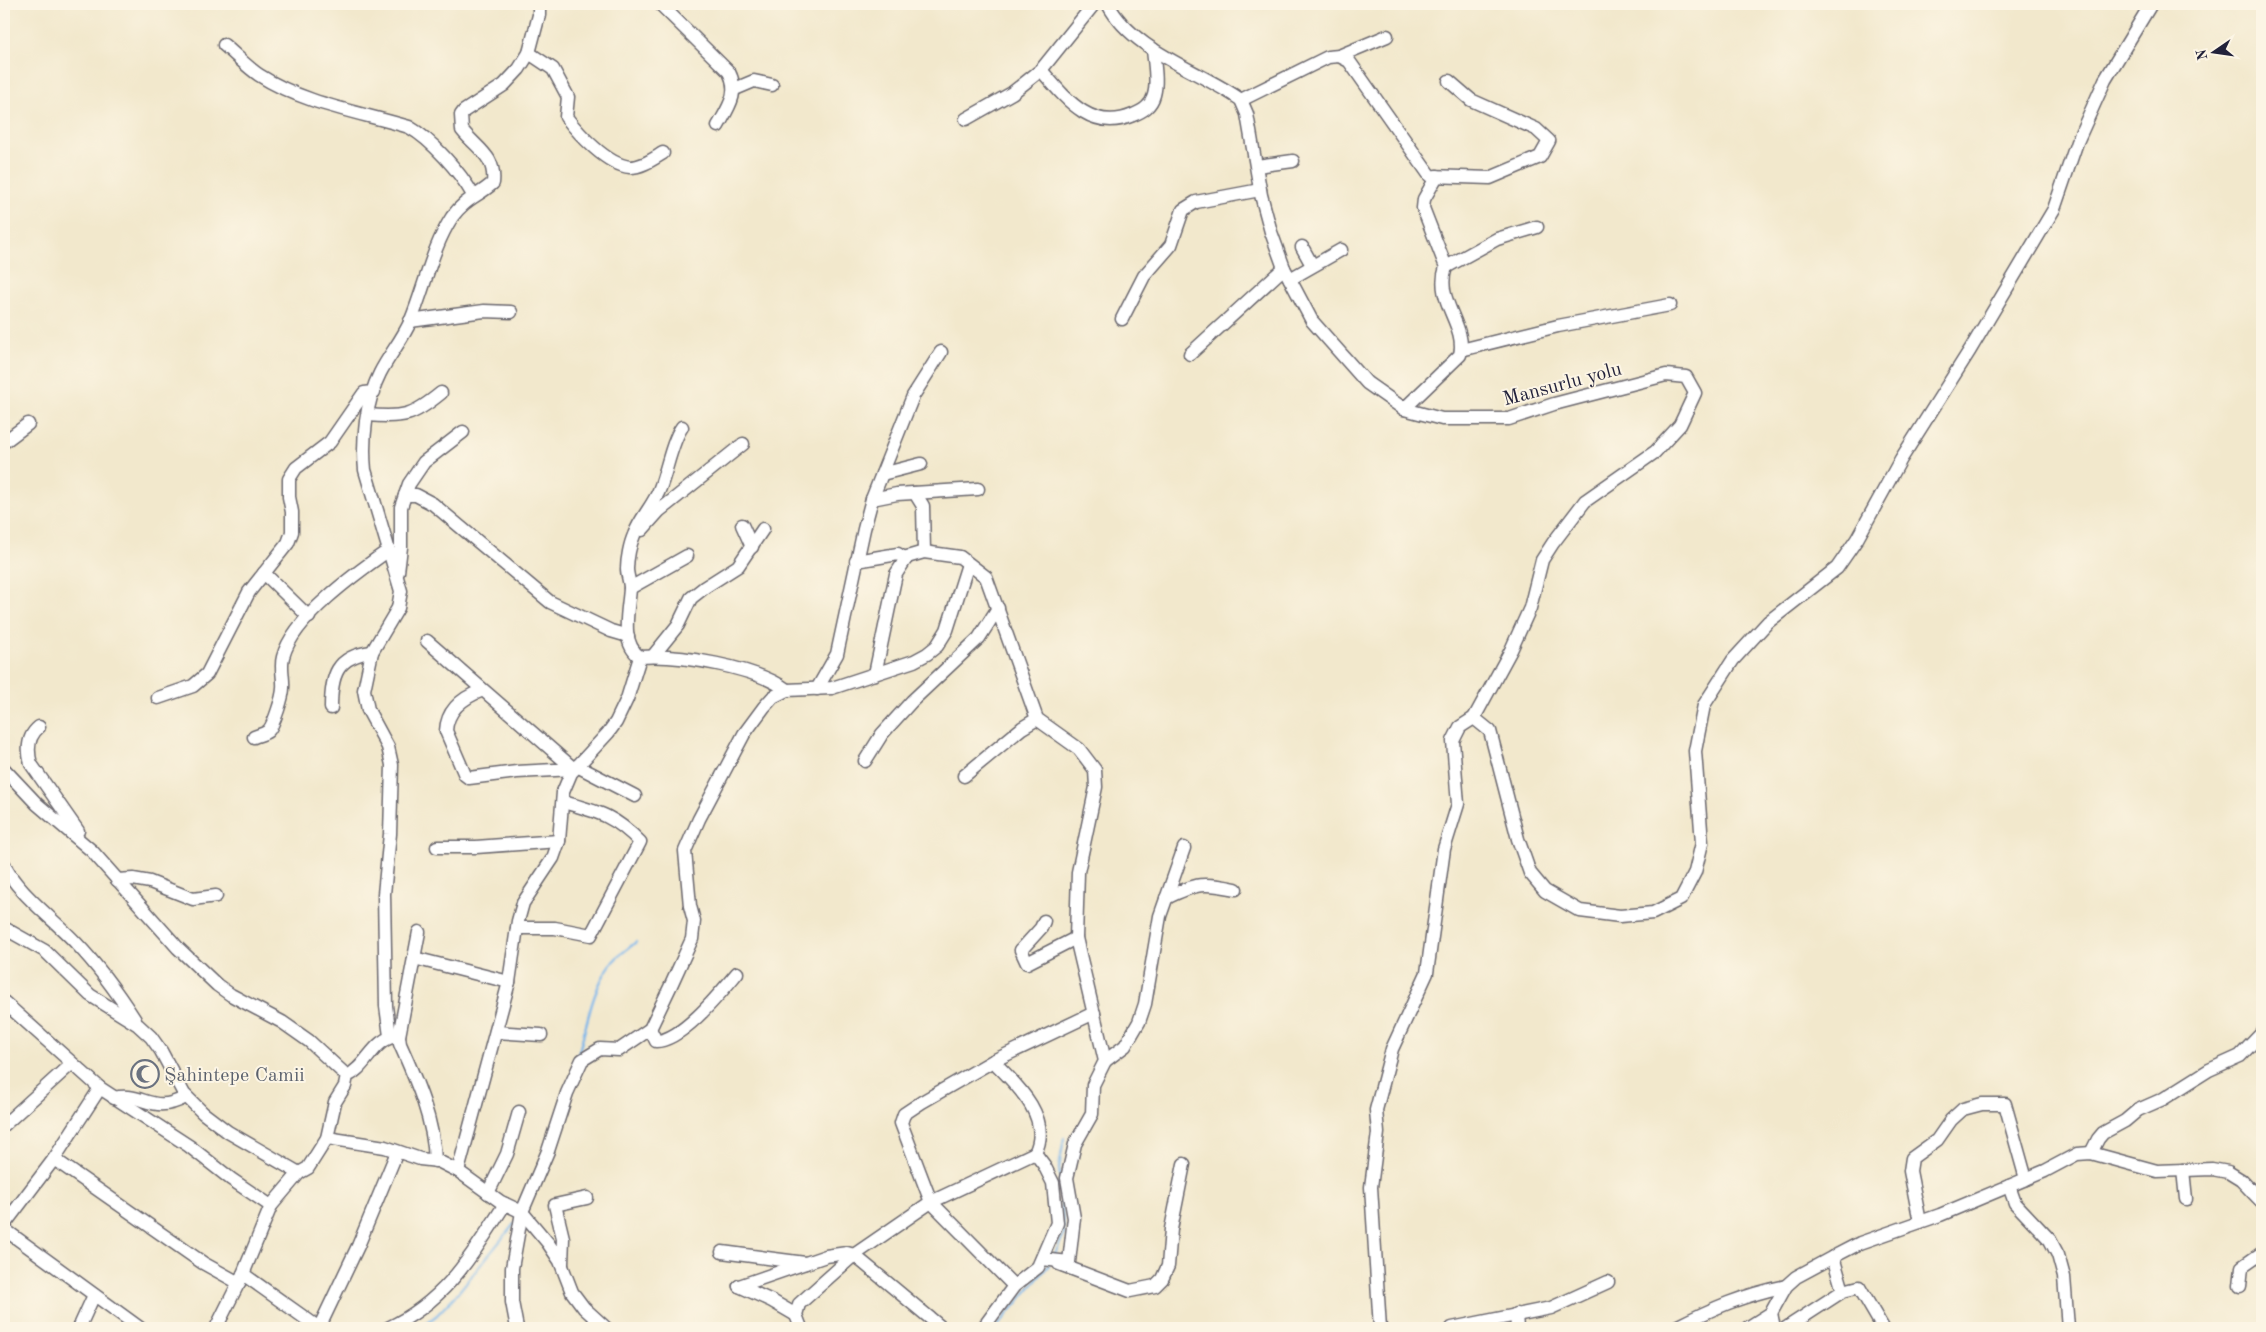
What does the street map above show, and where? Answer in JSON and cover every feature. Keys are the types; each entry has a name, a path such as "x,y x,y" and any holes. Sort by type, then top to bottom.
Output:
{"street":[{"path":"435,1161 434,1147 423,1099 400,1044 394,1036 386,1006 384,894 390,834 392,765 388,747 368,710 365,700 365,679 372,652 398,608 401,591 398,575 365,470 363,449 368,415 380,373 410,321 438,244 452,218 463,204 492,183 494,174 492,164 481,149 462,130 460,115 504,85 519,70 528,54 539,14 539,4"},
{"path":"660,4 729,72 735,88 733,98 718,126"},
{"path":"966,119 1012,93 1041,70 1094,4"},
{"path":"1380,1328 1372,1187 1378,1133 1376,1110 1392,1049 1427,973 1444,850 1458,804 1453,741 1460,727 1474,718 1490,731 1518,839 1530,873 1545,891 1580,912 1620,916 1653,913 1681,899 1695,872 1702,843 1695,751 1704,705 1733,660 1768,622 1837,568 1857,539 1901,460 1980,335 2054,209 2077,142 2105,80 2151,4"},
{"path":"1113,5 1126,27 1161,56 1241,100 1328,57 1339,56 1388,36"},
{"path":"224,45 258,74 310,99 409,127 422,135 456,169 473,195"},
{"path":"1041,70 1068,102 1088,116 1106,120 1120,119 1143,110 1150,104 1154,94 1155,83 1153,49"},
{"path":"528,54 553,69 568,97 566,117 590,145 617,162 630,167 648,163 663,153"},
{"path":"1339,56 1350,61 1430,176 1490,178 1540,157 1549,141 1536,129 1471,100 1449,81"},
{"path":"735,88 754,81 772,85"},
{"name":"Mansurlu yolu","path":"1241,100 1247,114 1260,190 1270,232 1287,273 1312,321 1367,383 1404,409 1442,419 1509,419 1554,404 1666,375 1686,377 1695,392 1680,425 1654,452 1585,501 1553,543 1542,560 1530,608 1511,650 1474,718"},
{"path":"1257,166 1293,161"},
{"path":"1404,409 1458,359 1461,350 1460,338 1442,290 1446,267 1424,216 1424,199 1437,176"},
{"path":"1122,319 1144,276 1171,245 1183,210 1196,202 1260,190"},
{"path":"1446,267 1497,239 1537,227"},
{"path":"1302,247 1312,265"},
{"path":"1190,354 1287,273 1312,265 1341,250"},
{"path":"1461,350 1558,326 1670,306"},
{"path":"410,321 484,311 512,312"},
{"path":"818,689 837,654 856,561 872,499 913,396 941,352"},
{"path":"158,698 193,686 207,674 245,598 284,550 292,532 289,479 296,468 330,442 364,393 374,392"},
{"path":"368,415 403,416 420,410 441,393"},
{"path":"4,442 28,424"},
{"path":"682,427 675,436 673,451 658,495 633,536 627,568 630,588 626,613 628,636 634,653 748,671 775,681 787,690"},
{"path":"398,575 401,547 401,507 409,484 424,462 463,432"},
{"path":"633,536 647,526 659,511 744,444"},
{"path":"882,474 921,464"},
{"path":"872,499 897,494 978,489"},
{"path":"915,494 923,506 924,552"},
{"path":"405,495 416,495 432,504 550,602 611,631 628,636"},
{"path":"742,526 752,547"},
{"path":"458,1171 510,982 517,928 523,903 553,858 559,841 563,792 575,767 588,756 616,722 646,656 678,625 691,598 738,566 763,529"},
{"path":"254,736 264,734 271,726 283,690 282,659 290,641 309,617 338,590 389,550"},
{"path":"875,674 896,574 906,559 924,552 960,557 986,577 1037,719 1079,750 1095,770 1096,787 1078,872 1076,938 1105,1061"},
{"path":"856,561 898,554 906,559"},
{"path":"630,588 687,556"},
{"path":"517,1328 512,1302 512,1268 522,1212 548,1151 568,1093 582,1060 589,1054 600,1050 619,1050 650,1029 692,940 694,921 690,906 684,860 685,850 699,819 753,720 773,698 787,690 832,688 914,661 937,646 948,630 968,564"},
{"path":"264,573 309,617"},
{"path":"865,761 882,734 912,701 980,638 998,608"},
{"path":"427,641 575,767 635,796"},
{"path":"331,708 331,686 334,673 351,657 372,652"},
{"path":"483,690 465,696 446,726 446,731 465,775 469,778 575,767"},
{"path":"964,776 1022,728 1037,719"},
{"path":"39,727 30,738 29,753 31,764 92,851 117,880 178,948 217,985 230,995 266,1012 295,1031 347,1076"},
{"path":"4,769 37,804 92,851"},
{"path":"517,928 555,928 591,935 640,842 626,828 608,816 563,802"},
{"path":"437,847 476,847 559,841"},
{"path":"1047,1260 1069,1262 1074,1218 1066,1178 1074,1144 1092,1114 1093,1085 1105,1061 1125,1046 1139,1022 1146,1004 1160,916 1184,848"},
{"path":"4,864 14,882 102,971 138,1025"},
{"path":"117,880 127,878 145,881 193,900 216,896"},
{"path":"1166,898 1198,884 1213,884 1236,888"},
{"path":"1044,921 1041,928 1021,950 1027,963 1076,938"},
{"path":"4,928 45,951 95,998 138,1025 151,1037 186,1096 203,1113 228,1132 299,1173"},
{"path":"347,1076 356,1072 373,1049 394,1036 419,932"},
{"path":"414,958 510,982"},
{"path":"650,1029 656,1041 664,1041 695,1020 737,973"},
{"path":"4,1003 100,1088 189,1146 231,1179 270,1206"},
{"path":"1014,1286 931,1202 902,1129 902,1118 922,1102 993,1061 1094,1013"},
{"path":"496,1032 541,1035"},
{"path":"2091,1153 2103,1133 2125,1121 2138,1110 2163,1100 2209,1070 2240,1056 2262,1033"},
{"path":"801,1328 796,1315 799,1304 854,1255 931,1202 1035,1153 1039,1145 1040,1125 1035,1113 1009,1077 993,1061"},
{"path":"4,1125 71,1064"},
{"path":"216,1328 241,1279 270,1206 299,1173 308,1168 327,1138 335,1102 345,1086 347,1076"},
{"path":"4,1225 54,1159 100,1088"},
{"path":"114,1098 130,1097 164,1105 171,1104 186,1096"},
{"path":"1920,1222 1910,1171 1912,1158 1937,1140 1950,1120 1963,1109 1982,1104 2005,1104 2026,1179"},
{"path":"488,1193 507,1154 519,1112"},
{"path":"327,1138 385,1147 420,1159 435,1161 458,1171 505,1204 522,1212 548,1243 562,1267 572,1292 584,1308 606,1328"},
{"path":"54,1159 203,1263 241,1279 319,1328 358,1246 396,1152"},
{"path":"983,1328 1014,1286 1047,1260 1057,1223 1056,1207 1053,1183 1044,1165 1035,1153"},
{"path":"1747,1328 1771,1313 1786,1286 1796,1277 1833,1257 1860,1243 1920,1222 2046,1171 2077,1154 2091,1153 2157,1171 2212,1169 2228,1172 2241,1180 2262,1202"},
{"path":"1047,1260 1130,1291 1155,1286 1162,1279 1168,1266 1171,1230 1184,1164"},
{"path":"2183,1170 2186,1199"},
{"path":"2008,1186 2015,1203 2050,1240 2058,1255 2064,1277 2068,1328"},
{"path":"562,1267 563,1238 555,1205 586,1198"},
{"path":"388,1328 408,1319 465,1267 505,1204"},
{"path":"4,1229 140,1328"},
{"path":"722,1252 805,1263"},
{"path":"796,1315 772,1301 738,1286 826,1256 846,1253 854,1255 942,1328"},
{"path":"2240,1286 2242,1267 2262,1253"},
{"path":"1833,1257 1843,1291"},
{"path":"1452,1328 1551,1308 1608,1282"},
{"path":"1674,1328 1708,1310 1750,1294 1786,1286"},
{"path":"1786,1328 1843,1291 1859,1288 1883,1328"},
{"path":"79,1328 94,1295"},
{"path":"1771,1313 1774,1328"},
{"path":"1516,1314 1517,1328"}],"waterway":[{"path":"577,1058 590,1009 599,985 614,960 636,942"},
{"path":"1054,1256 1064,1234 1059,1168 1064,1138"},
{"path":"420,1328 437,1315 456,1295 514,1224"},
{"path":"996,1328 1049,1265"}],"place":[{"name":"Şahintepe Camii","path":"145,1074"}]}
